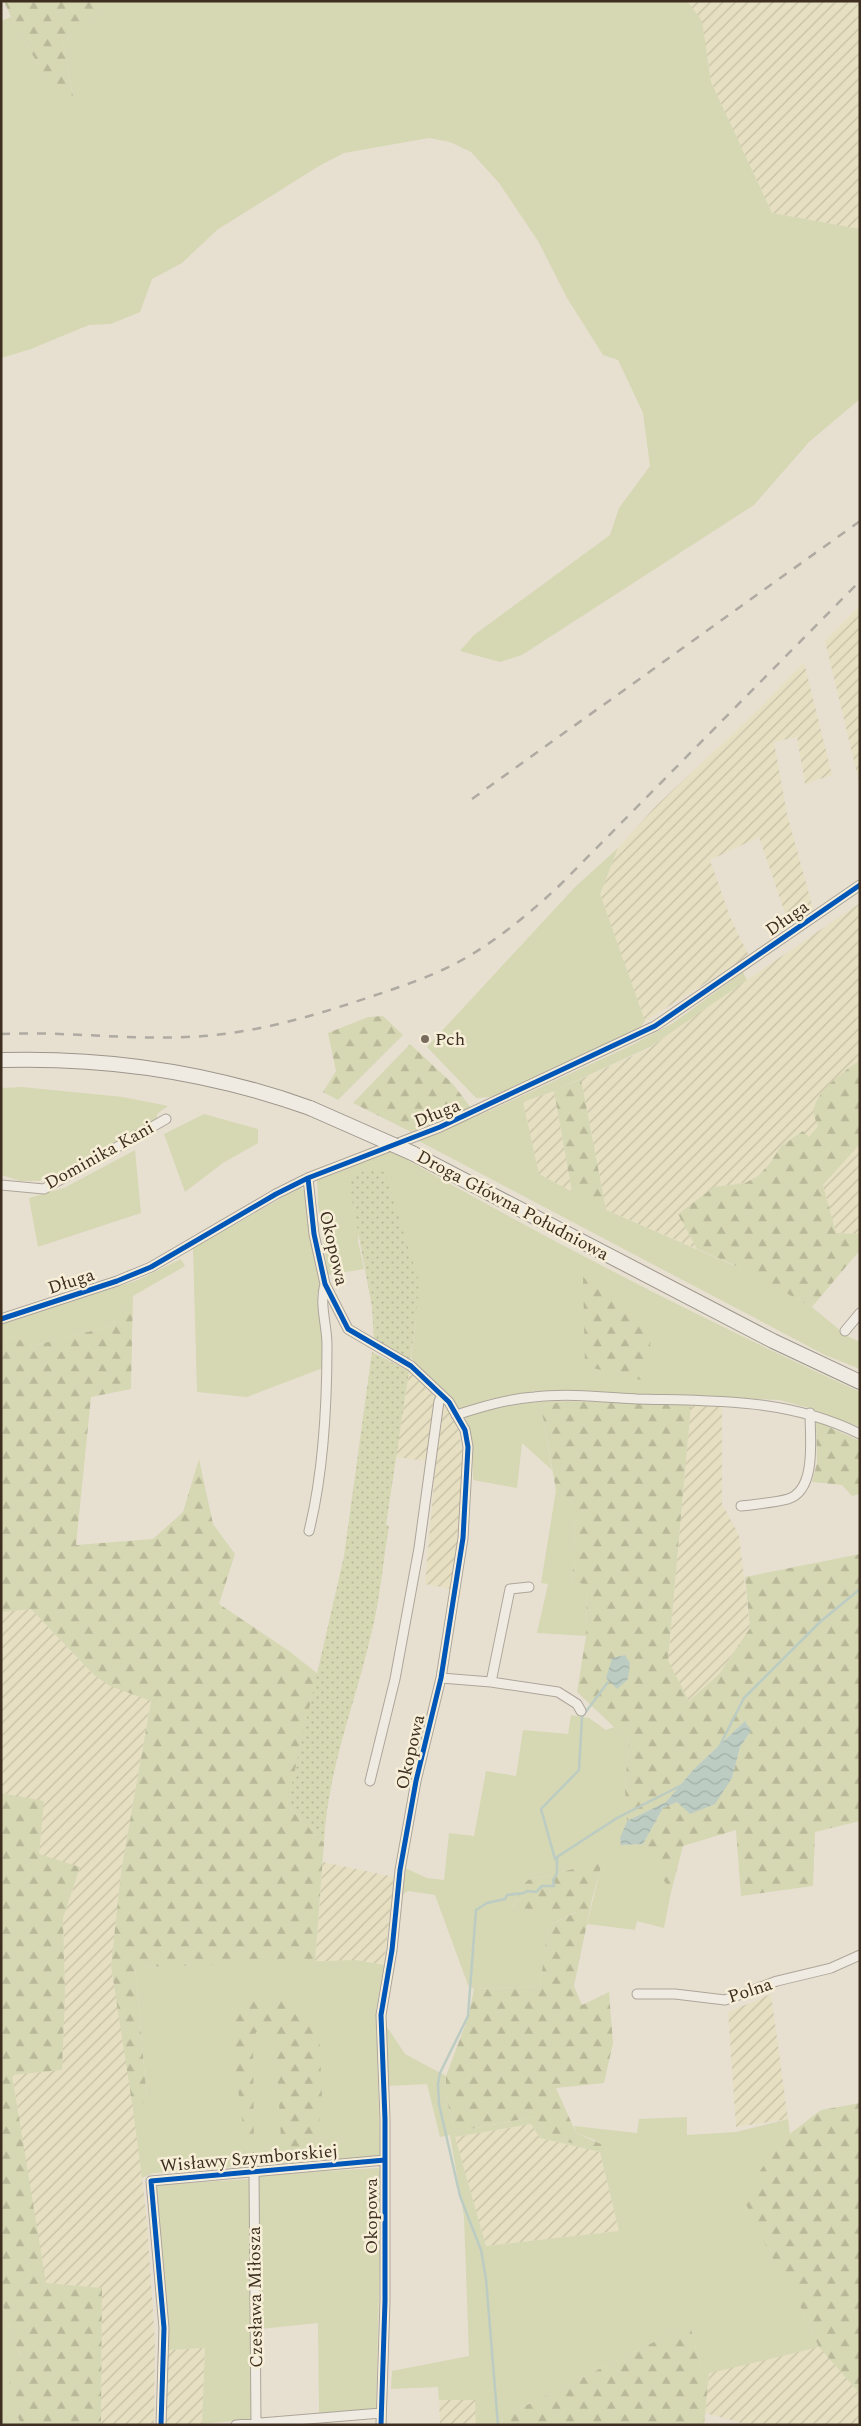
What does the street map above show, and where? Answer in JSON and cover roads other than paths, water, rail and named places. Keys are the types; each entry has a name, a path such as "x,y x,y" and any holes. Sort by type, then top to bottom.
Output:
{"main road":[{"name":"Droga Główna Południowa","path":"1,1060 83,1061 163,1069 235,1084 310,1108 412,1153 773,1341 860,1382"}],"street":[{"name":"Długa","path":"1,1319 117,1281 151,1267 276,1194 308,1178 440,1127 655,1026 860,885"},
{"name":"Dominika Kani","path":"1,1184 44,1189 166,1118"},
{"name":"Okopowa","path":"308,1178 314,1234 325,1284 348,1328 411,1366 449,1402 465,1430 468,1468 463,1538 441,1678 414,1790 400,1870 392,1950 381,2015 385,2160 385,2301 381,2425"},
{"name":"Okopowa","path":"308,1531 323,1438 327,1343 322,1295 325,1284"},
{"path":"845,1331 860,1312"},
{"name":"Okopowa","path":"370,1781 395,1679 408,1611 419,1548 439,1401 442,1396"},
{"path":"456,1415 486,1405 534,1396 691,1400 776,1406 838,1423 860,1434"},
{"path":"741,1506 790,1498 800,1492 809,1476 810,1414"},
{"path":"491,1682 510,1589 529,1587"},
{"path":"441,1678 491,1682 558,1692 576,1704 580,1711"},
{"name":"Polna","path":"637,1994 675,1994 725,2000 777,1981 831,1968 860,1955"},
{"name":"Wisławy Szymborskiej","path":"162,2425 164,2328 151,2180 385,2160"},
{"name":"Czesława Miłosza","path":"254,2172 256,2424"},
{"path":"236,2425 381,2413"}],"water":[{"path":"625,1655 630,1663 628,1679 617,1689 606,1678 612,1658"},
{"path":"745,1721 751,1731 740,1747 732,1778 715,1804 690,1814 677,1802 663,1808 643,1844 621,1845 620,1838 627,1821 666,1802 693,1770"}],"waterway":[{"path":"717,1751 744,1698 820,1622 860,1589"},
{"path":"555,1859 541,1809 579,1770 582,1717 608,1682"},
{"path":"498,2425 486,2279 481,2250 460,2196 439,2104 438,2084 440,2073 468,2016 476,1910 487,1903 505,1899 507,1895 527,1891 536,1892 542,1886 554,1886 553,1880 557,1873 557,1857 617,1818 682,1785"}],"railway":[{"path":"472,799 860,521"},
{"path":"558,887 860,581"},
{"path":"1,1034 24,1033 163,1038 210,1036 280,1024 347,1004 437,973 462,960 509,929 563,882"}],"place":[{"name":"Pch","path":"425,1039"}]}
